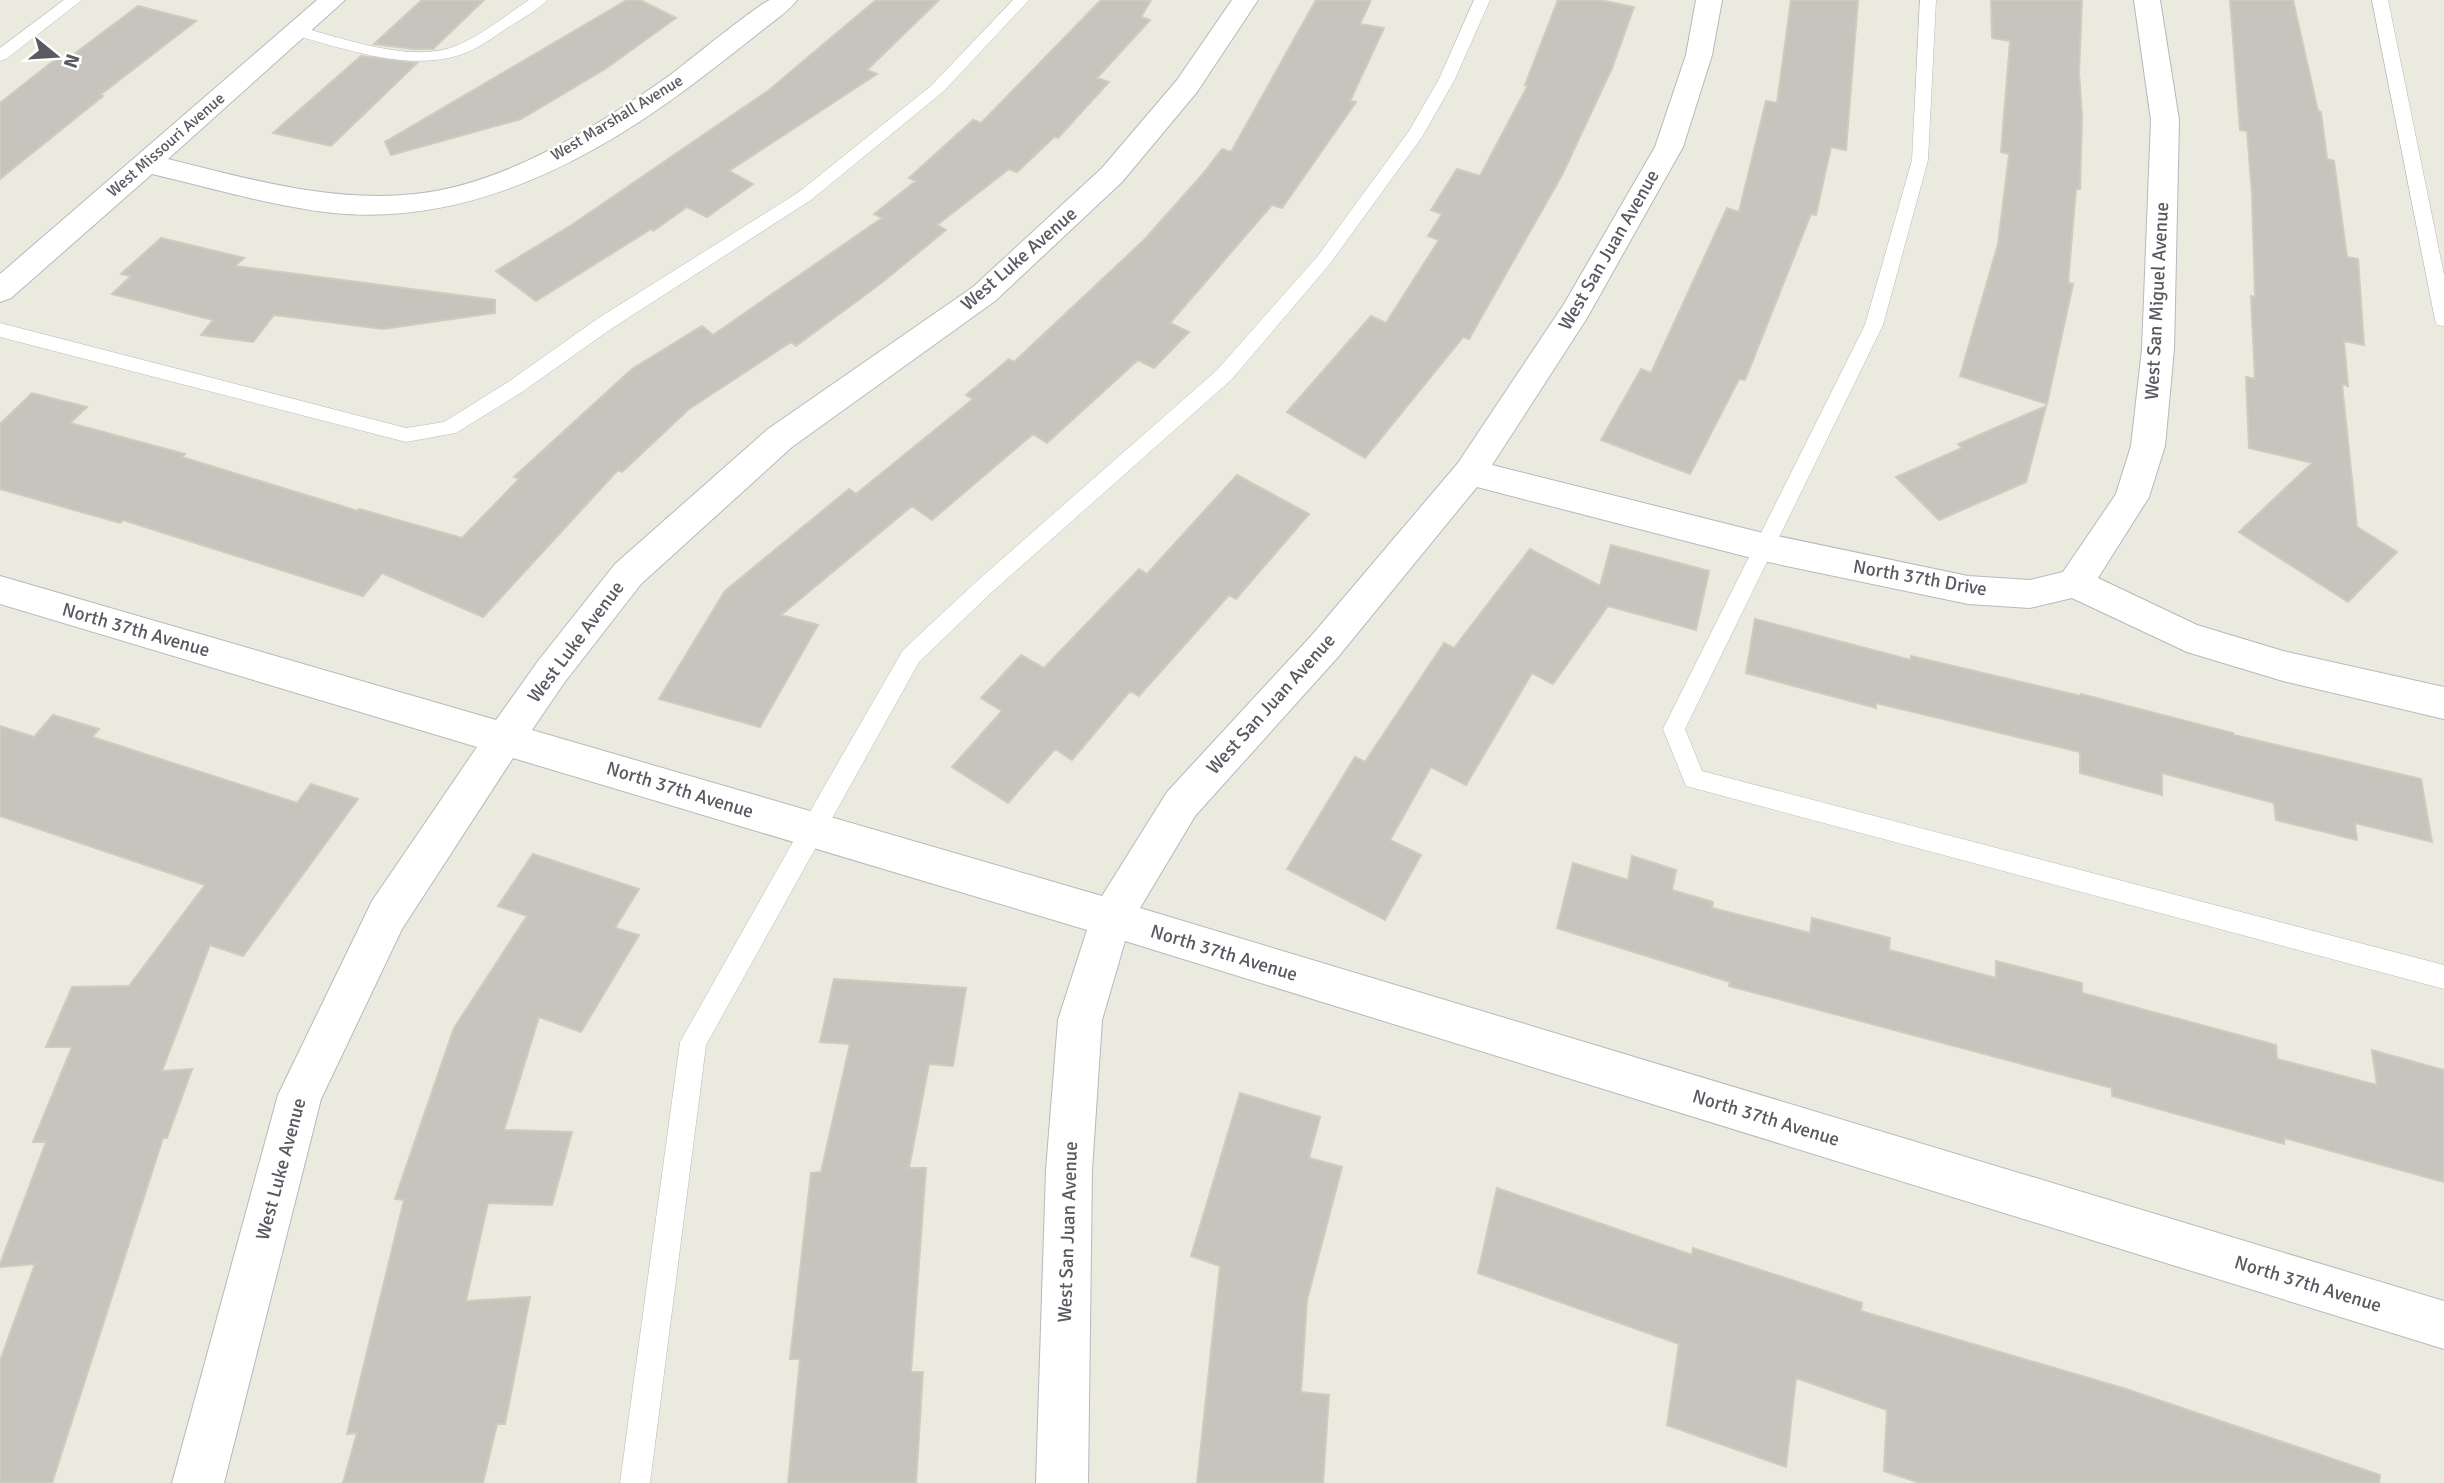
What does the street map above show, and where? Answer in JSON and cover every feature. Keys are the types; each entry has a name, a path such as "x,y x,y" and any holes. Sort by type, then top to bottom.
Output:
{"street":[{"name":"West Missouri Avenue","path":"0,291 332,0"},
{"name":"West Marshall Avenue","path":"146,163 297,199 364,205 431,202 496,184 566,152 654,99 785,0"},
{"name":"West Luke Avenue","path":"198,1483 300,1096 387,915 448,820 551,671 628,574 780,438 984,294 1112,175 1187,86 1245,0"},
{"name":"West San Juan Avenue","path":"1062,1483 1069,1170 1080,1020 1111,918 1181,804 1325,646 1470,472 1576,310 1669,147 1699,55 1709,0"},
{"name":"West San Miguel Avenue","path":"2075,583 2132,497 2148,446 2158,349 2165,120 2147,0"},
{"path":"431,202 431,233"},
{"name":"North 37th Drive","path":"1470,472 1763,547 1968,590 2030,594 2075,583"},
{"path":"2075,583 2187,637 2283,666 2444,703"},
{"name":"North 37th Avenue","path":"0,590 1111,918 2444,1325"}],"lane":[{"path":"0,56 74,0"},
{"path":"296,31 403,55 425,57 456,51 539,0"},
{"path":"0,330 406,435 449,428 515,387 604,324 805,196 938,88 1021,0"},
{"path":"635,1483 693,1042 811,829 911,656 984,587 1224,375 1323,261 1416,133 1447,79 1482,0"},
{"path":"1928,0 1920,160 1874,325 1674,729 1694,779 2444,977"},
{"path":"2380,0 2444,320"}],"building":[{"path":"422,0 484,0 433,49 374,44"},
{"path":"627,0 640,0 676,18 605,69 521,119 391,155 385,142"},
{"path":"876,0 939,0 867,70 877,74 729,171 753,184 707,217 687,207 653,231 651,229 536,301 496,271 573,224 769,90"},
{"path":"1101,0 1151,0 1141,17 1150,20 1097,78 1109,82 1058,138 1054,137 1017,172 1009,169 937,225 946,230 880,284 796,346 791,342 689,409 622,472 618,470 483,617 382,573 363,596 123,520 120,523 0,489 0,424 32,393 87,407 70,423 185,454 182,457 358,511 359,509 462,538 519,479 514,477 632,369 702,326 713,335 882,218 874,214 916,181 909,178 973,120 981,123"},
{"path":"1316,0 1371,0 1360,24 1384,28 1350,101 1356,102 1282,208 1272,205 1170,323 1189,332 1154,368 1138,360 1047,443 1033,434 932,520 912,506 781,615 818,625 760,727 659,699 725,591 849,489 856,494 973,399 966,395 1009,359 1014,362 1144,240 1222,149 1231,152"},
{"path":"1558,0 1599,0 1634,7 1612,68 1562,175 1469,339 1463,337 1365,458 1287,412 1371,316 1386,323 1439,240 1428,236 1442,214 1431,210 1457,169 1480,176 1528,85 1525,85"},
{"path":"1791,0 1858,0 1846,150 1831,147 1816,215 1811,214 1745,380 1739,379 1690,474 1601,440 1641,369 1651,373 1727,208 1739,212 1766,101 1777,103"},
{"path":"1991,0 2082,0 2079,73 2082,116 2080,189 2076,189 2068,283 2073,284 2047,404 1960,376 1998,244 2009,154 2001,152 2010,41 1992,38"},
{"path":"2230,0 2293,0 2318,111 2321,112 2327,159 2334,161 2347,257 2358,259 2364,345 2344,341 2348,386 2342,384 2357,527 2397,552 2348,602 2239,532 2312,463 2249,448 2246,377 2255,379 2251,296 2255,297 2252,194 2247,131 2240,130"},
{"path":"138,6 196,21 100,95 103,96 0,179 0,103 57,58 66,60"},
{"path":"361,56 417,63 331,146 273,133"},
{"path":"161,238 244,258 235,266 495,300 495,313 383,329 274,315 253,342 201,335 213,320 112,294 131,276 121,274"},
{"path":"2046,406 2026,482 1939,520 1896,477 1962,448 1958,444"},
{"path":"1237,475 1309,514 1236,599 1229,595 1139,696 1130,691 1072,760 1055,749 1008,803 952,767 1002,711 981,698 1021,655 1044,668 1139,569 1147,574"},
{"path":"1611,545 1709,571 1696,630 1608,606 1553,684 1532,673 1466,785 1431,767 1390,840 1421,855 1385,920 1287,869 1355,757 1365,762 1444,643 1454,648 1530,549 1600,586"},
{"path":"1755,619 1911,660 1911,656 2081,694 2234,735 2421,779 2432,842 2355,823 2357,840 2276,820 2274,803 2162,773 2162,795 2080,773 2080,752 1876,703 1876,708 1746,673"},
{"path":"53,715 99,729 92,737 297,803 311,784 358,799 243,956 210,945 162,1071 192,1069 167,1138 163,1138 52,1483 0,1483 0,1361 35,1264 0,1267 0,1264 46,1142 33,1142 72,1047 46,1047 72,987 129,986 205,885 0,816 0,726 34,737"},
{"path":"533,854 639,889 615,928 639,935 581,1032 539,1017 504,1130 572,1132 552,1205 488,1203 466,1301 530,1297 505,1424 497,1424 483,1483 343,1483 357,1433 347,1434 404,1200 395,1199 454,1028 527,916 498,906"},
{"path":"1632,856 1676,870 1672,890 1713,902 1712,908 1810,933 1812,918 1890,938 1889,950 1996,978 1996,961 2082,983 2082,993 2276,1045 2277,1059 2377,1085 2372,1050 2444,1070 2444,1182 2284,1138 2284,1144 2112,1096 2112,1088 1729,986 1730,982 1557,928 1573,863 1628,880"},
{"path":"834,979 966,988 953,1066 929,1064 909,1168 926,1168 911,1372 923,1372 916,1483 788,1483 800,1359 790,1359 811,1173 821,1172 850,1044 820,1042"},
{"path":"1240,1093 1320,1117 1309,1158 1342,1167 1307,1300 1301,1392 1329,1395 1323,1483 1197,1483 1220,1266 1191,1256"},
{"path":"1497,1188 1692,1255 1693,1248 1862,1303 1861,1311 2126,1389 2380,1475 2379,1483 1920,1483 1884,1471 1887,1410 1796,1378 1786,1467 1667,1425 1679,1344 1478,1273"}]}
